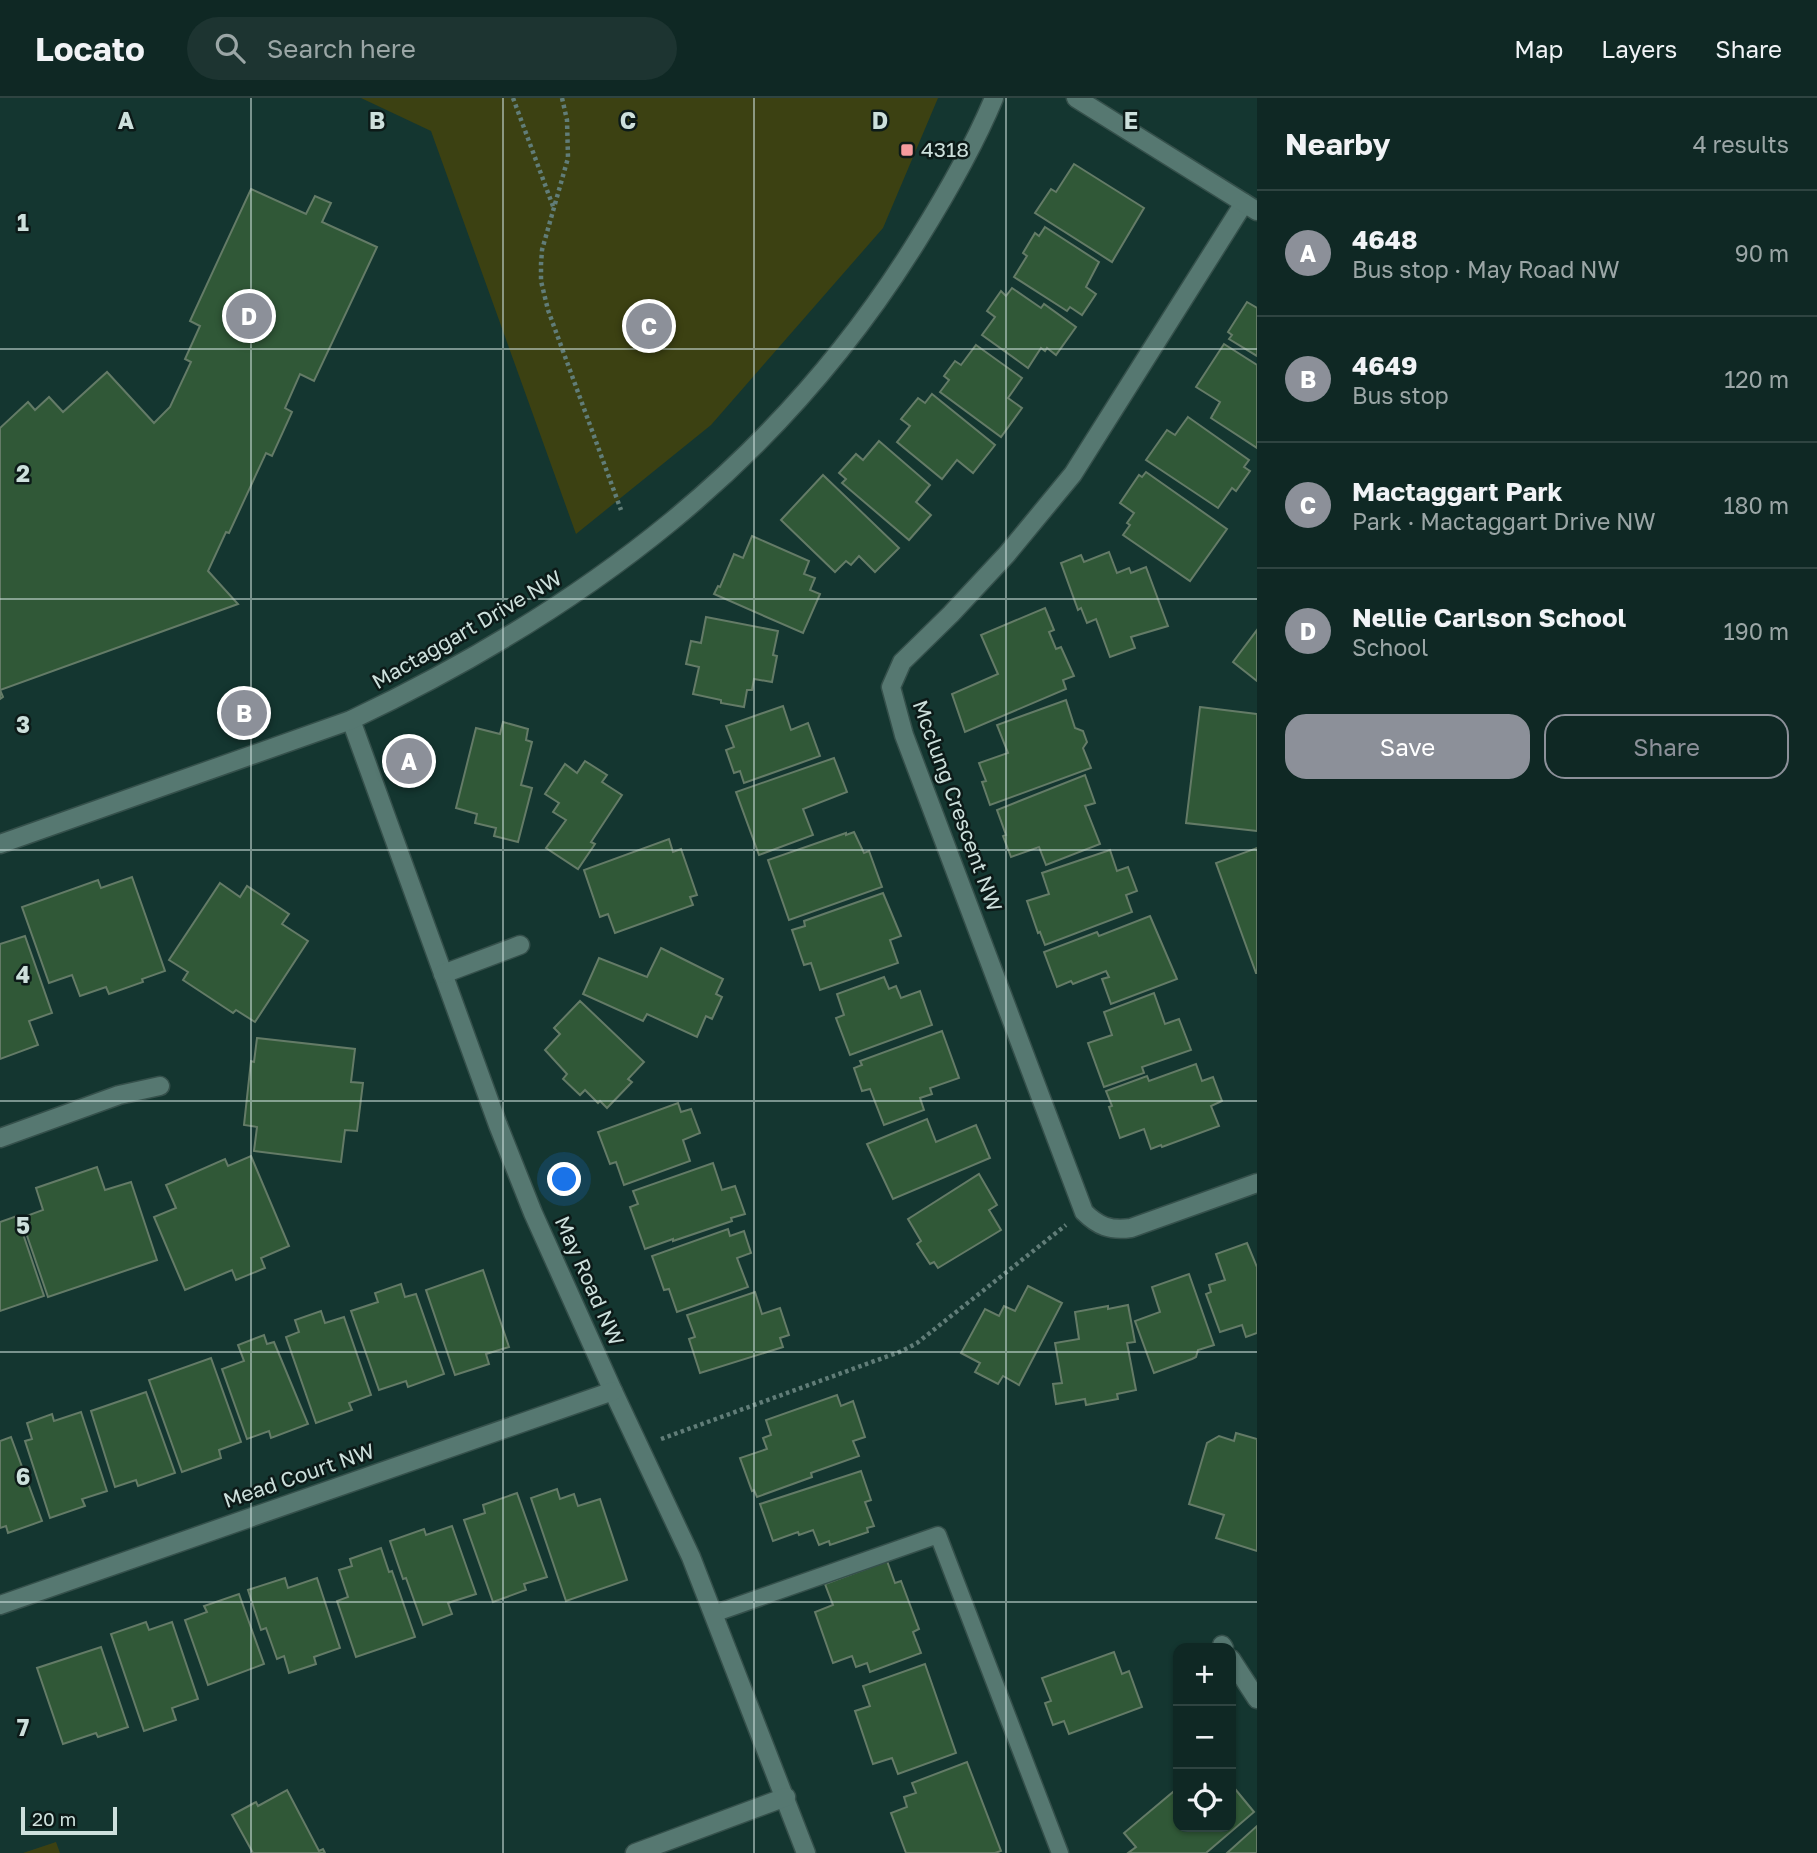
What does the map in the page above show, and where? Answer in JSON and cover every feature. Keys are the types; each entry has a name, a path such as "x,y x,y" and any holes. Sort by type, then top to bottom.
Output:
{"street":[{"name":"Mactaggart Drive NW","path":"0,844 351,720 455,667 565,602 674,520 758,443 833,362 887,289 939,205 994,98"},
{"path":"1076,98 1251,207"},
{"name":"Mcclung Crescent NW","path":"1084,1212 904,735 891,687 902,662 1007,554 1073,474 1251,207"},
{"name":"May Road NW","path":"351,720 498,1125 533,1213 691,1557 806,1853"},
{"path":"443,974 520,946"},
{"path":"0,1138 119,1095 160,1086"},
{"path":"1084,1212 1103,1227 1117,1230 1131,1228 1257,1183"},
{"name":"Mead Court NW","path":"0,1605 613,1391"},
{"path":"1236,1666 1257,1699"},
{"path":"635,1853 786,1797"}],"lane":[{"path":"713,1614 938,1535 1060,1853"}],"path":[{"path":"513,98 554,210"},
{"path":"562,98 567,120 568,158 542,250 541,281 544,296 621,510"},
{"path":"640,1447 909,1347 1084,1212"}],"green space":[{"path":"361,98 938,98 883,228 711,425 576,534 431,131"},
{"path":"56,1842 60,1853 23,1853"}],"building":[{"path":"1074,164 1144,208 1112,262 1035,213 1051,189 1056,192"},
{"path":"251,189 306,214 315,196 331,203 322,222 377,247 314,381 300,374 285,408 292,412 272,456 266,453 208,571 238,604 0,690 0,428 28,402 35,410 49,397 63,412 107,372 154,423 170,407 191,362 185,359 200,326 190,321"},
{"path":"1045,227 1099,262 1086,287 1096,294 1082,315 1070,307 1067,311 1014,277 1027,256 1023,253 1035,233 1039,236"},
{"path":"1012,288 1041,308 1044,304 1076,327 1056,355 1047,348 1045,351 1041,348 1028,368 982,335 995,317 987,311 1001,291 1006,296"},
{"path":"1247,302 1257,308 1257,356 1229,339 1232,335 1228,332"},
{"path":"1224,344 1257,365 1257,448 1211,418 1220,402 1196,387"},
{"path":"976,345 1022,378 1008,398 1022,408 1001,437 940,392 949,380 944,376 955,361 961,365"},
{"path":"932,394 995,445 973,473 957,460 942,479 897,442 910,426 901,419 918,398 925,403"},
{"path":"1188,417 1249,460 1244,467 1250,471 1236,491 1232,488 1218,508 1146,460 1167,430 1175,435"},
{"path":"879,441 930,485 916,502 931,515 909,540 842,483 846,479 839,473 856,454 863,460"},
{"path":"1146,472 1227,529 1190,581 1123,535 1134,513 1120,503 1139,475 1142,477"},
{"path":"823,475 899,548 875,572 859,556 851,565 846,561 835,572 781,520"},
{"path":"752,536 809,561 804,574 815,578 810,590 820,594 803,633 714,594 718,586 720,587 734,554 743,558"},
{"path":"1109,552 1117,573 1129,568 1131,573 1146,567 1168,626 1131,637 1135,648 1110,657 1096,619 1087,623 1081,608 1078,610 1061,563 1081,555 1084,562"},
{"path":"1045,608 1054,630 1049,632 1056,649 1061,647 1074,676 1063,680 1066,689 965,732 952,694 998,674 981,635"},
{"path":"706,617 778,631 773,655 777,656 772,682 754,679 752,690 747,690 744,707 693,694 699,667 686,664 691,641 701,643"},
{"path":"1257,630 1257,681 1233,662"},
{"path":"1066,700 1075,728 1083,731 1087,742 1083,748 1091,768 990,805 982,782 986,781 979,763 1008,753 997,725"},
{"path":"783,706 791,730 808,723 820,756 744,783 740,771 734,773 726,750 734,747 726,726"},
{"path":"1200,707 1257,714 1257,831 1186,823"},
{"path":"503,722 528,729 526,740 532,742 521,785 532,788 518,842 494,836 496,828 475,823 477,814 456,808 476,728 500,734"},
{"path":"834,758 847,792 803,809 813,835 759,855 736,792"},
{"path":"585,761 607,775 602,782 622,795 591,842 595,844 578,869 546,848 566,820 553,812 559,803 545,794 565,764 577,773"},
{"path":"1085,775 1095,803 1085,806 1100,844 1046,865 1039,847 1011,857 997,810"},
{"path":"854,832 864,853 869,851 882,887 789,920 768,860"},
{"path":"669,839 673,852 681,849 697,895 690,897 693,905 615,933 608,914 600,917 584,870"},
{"path":"1257,848 1257,973 1256,973 1216,863"},
{"path":"1110,850 1117,871 1128,867 1137,891 1126,895 1132,912 1045,945 1027,901 1049,894 1042,873"},
{"path":"132,877 165,971 109,994 106,987 80,996 72,975 49,983 22,907 98,880 101,888"},
{"path":"220,883 240,897 247,886 289,914 282,924 308,941 255,1022 236,1010 233,1013 183,980 188,972 169,960"},
{"path":"883,893 901,936 890,940 898,963 820,990 811,963 804,965 792,930 805,926 804,921"},
{"path":"1150,916 1177,979 1111,1004 1102,979 1109,977 1106,971 1073,984 1071,981 1057,987 1044,952 1097,932 1099,936"},
{"path":"25,936 52,1013 29,1021 38,1045 0,1059 0,944"},
{"path":"661,948 723,979 716,994 722,997 712,1019 706,1016 697,1037 647,1014 643,1021 583,994 599,958 647,977"},
{"path":"884,977 889,989 896,986 901,998 920,991 932,1025 850,1055 836,1018 844,1015 837,994"},
{"path":"1154,993 1165,1024 1179,1019 1191,1050 1142,1067 1144,1073 1104,1087 1088,1043 1112,1035 1104,1012"},
{"path":"580,1001 644,1062 628,1079 632,1082 607,1108 585,1090 580,1095 563,1079 567,1074 545,1050 560,1034 554,1028"},
{"path":"942,1031 959,1078 930,1088 932,1094 920,1098 924,1110 884,1125 870,1089 862,1091 854,1068 862,1065 860,1061"},
{"path":"257,1038 355,1049 351,1082 363,1083 357,1131 345,1130 341,1162 254,1151 257,1127 244,1125 251,1061 254,1062"},
{"path":"1196,1064 1202,1081 1213,1077 1222,1101 1211,1106 1219,1126 1151,1149 1144,1129 1120,1138 1106,1091 1147,1076 1149,1081"},
{"path":"678,1103 681,1112 691,1109 700,1133 683,1140 690,1161 624,1185 616,1162 610,1164 598,1132"},
{"path":"927,1119 936,1142 976,1125 990,1158 893,1199 867,1144"},
{"path":"251,1156 289,1246 261,1258 265,1268 236,1280 232,1270 185,1290 154,1217 176,1208 166,1185 225,1159 228,1166"},
{"path":"713,1163 722,1190 735,1186 745,1214 731,1218 732,1221 645,1249 630,1207 638,1204 633,1191"},
{"path":"97,1167 105,1190 131,1182 157,1260 48,1297 21,1218 43,1210 36,1188"},
{"path":"979,1174 997,1205 989,1210 1001,1230 938,1268 934,1262 930,1264 917,1244 921,1241 908,1219"},
{"path":"17,1216 44,1296 0,1311 0,1222"},
{"path":"728,1229 730,1236 744,1231 751,1253 737,1258 748,1287 677,1312 669,1289 664,1290 652,1256"},
{"path":"1247,1243 1257,1267 1257,1333 1246,1337 1242,1325 1220,1332 1206,1294 1211,1292 1209,1285 1225,1280 1216,1254"},
{"path":"483,1270 509,1347 486,1354 489,1364 455,1375 426,1290"},
{"path":"1189,1274 1214,1345 1198,1350 1196,1357 1192,1359 1154,1373 1135,1321 1160,1312 1152,1287"},
{"path":"401,1284 405,1297 416,1294 444,1374 408,1387 406,1381 379,1390 351,1311 378,1302 375,1293"},
{"path":"1028,1286 1062,1303 1019,1385 1003,1376 998,1384 975,1372 980,1363 961,1353 985,1309 999,1316 1004,1306 1015,1311"},
{"path":"755,1292 762,1314 780,1308 789,1335 780,1338 783,1347 700,1373 689,1339 695,1337 687,1315"},
{"path":"1128,1305 1135,1342 1127,1343 1136,1390 1117,1394 1118,1399 1086,1405 1085,1399 1056,1404 1053,1384 1062,1383 1055,1343 1079,1339 1075,1312"},
{"path":"321,1311 325,1323 344,1317 371,1395 349,1403 352,1410 316,1423 286,1337 299,1332 295,1320"},
{"path":"264,1335 267,1344 274,1342 308,1424 271,1438 269,1431 247,1439 222,1369 244,1361 238,1345"},
{"path":"211,1358 241,1442 219,1450 221,1458 182,1472 149,1380"},
{"path":"146,1392 175,1473 138,1486 136,1480 115,1487 91,1411"},
{"path":"837,1395 841,1406 853,1401 865,1437 853,1441 859,1456 811,1473 812,1477 757,1497 754,1490 752,1491 740,1458 767,1449 763,1438 771,1435 766,1420"},
{"path":"81,1412 107,1491 82,1499 85,1506 50,1518 25,1441 32,1439 27,1423 52,1414 54,1421"},
{"path":"1236,1433 1257,1439 1257,1551 1216,1538 1224,1515 1189,1504 1207,1443 1219,1436 1234,1441"},
{"path":"11,1437 42,1521 8,1533 6,1526 0,1528 0,1441"},
{"path":"861,1471 871,1500 865,1502 874,1526 867,1528 868,1532 830,1545 829,1541 819,1545 813,1530 773,1541 760,1504"},
{"path":"557,1489 560,1499 574,1494 578,1506 600,1499 627,1580 566,1601 531,1498"},
{"path":"517,1493 547,1577 524,1584 526,1590 493,1602 464,1520 485,1513 483,1505"},
{"path":"452,1526 476,1594 448,1603 452,1614 423,1625 390,1541 424,1529 426,1535"},
{"path":"381,1548 415,1637 356,1657 337,1601 348,1597 339,1570 352,1566 350,1559"},
{"path":"887,1561 895,1583 901,1581 919,1629 913,1632 921,1653 870,1672 867,1663 856,1667 852,1656 833,1663 815,1612 833,1605 825,1584"},
{"path":"285,1578 288,1588 317,1578 340,1648 314,1657 316,1664 289,1673 284,1656 277,1659 266,1628 261,1630 248,1590"},
{"path":"239,1594 264,1664 208,1685 185,1620 207,1612 204,1606"},
{"path":"146,1622 149,1630 172,1622 198,1699 172,1708 176,1720 144,1731 111,1634"},
{"path":"101,1647 128,1727 98,1737 96,1733 63,1744 37,1668"},
{"path":"1114,1652 1122,1674 1129,1671 1142,1707 1069,1734 1064,1721 1053,1725 1045,1703 1051,1701 1042,1678"},
{"path":"925,1664 956,1753 898,1774 892,1758 873,1764 855,1711 870,1706 863,1686"},
{"path":"967,1762 1001,1851 906,1853 891,1813 907,1807 904,1797 916,1793 912,1783"},
{"path":"287,1790 319,1851 323,1849 325,1853 253,1853 232,1815 256,1802 258,1806"},
{"path":"1236,1790 1254,1812 1236,1827"},
{"path":"1173,1792 1173,1832 1231,1832 1206,1853 1128,1853 1136,1847 1124,1833"},
{"path":"1257,1826 1257,1853 1227,1853"}],"place":[{"name":"4318","path":"907,150"},
{"name":"Nellie Carlson School","path":"249,316"},
{"name":"Mactaggart Park","path":"649,326"},
{"name":"4649","path":"244,713"},
{"name":"4648","path":"409,761"}]}
